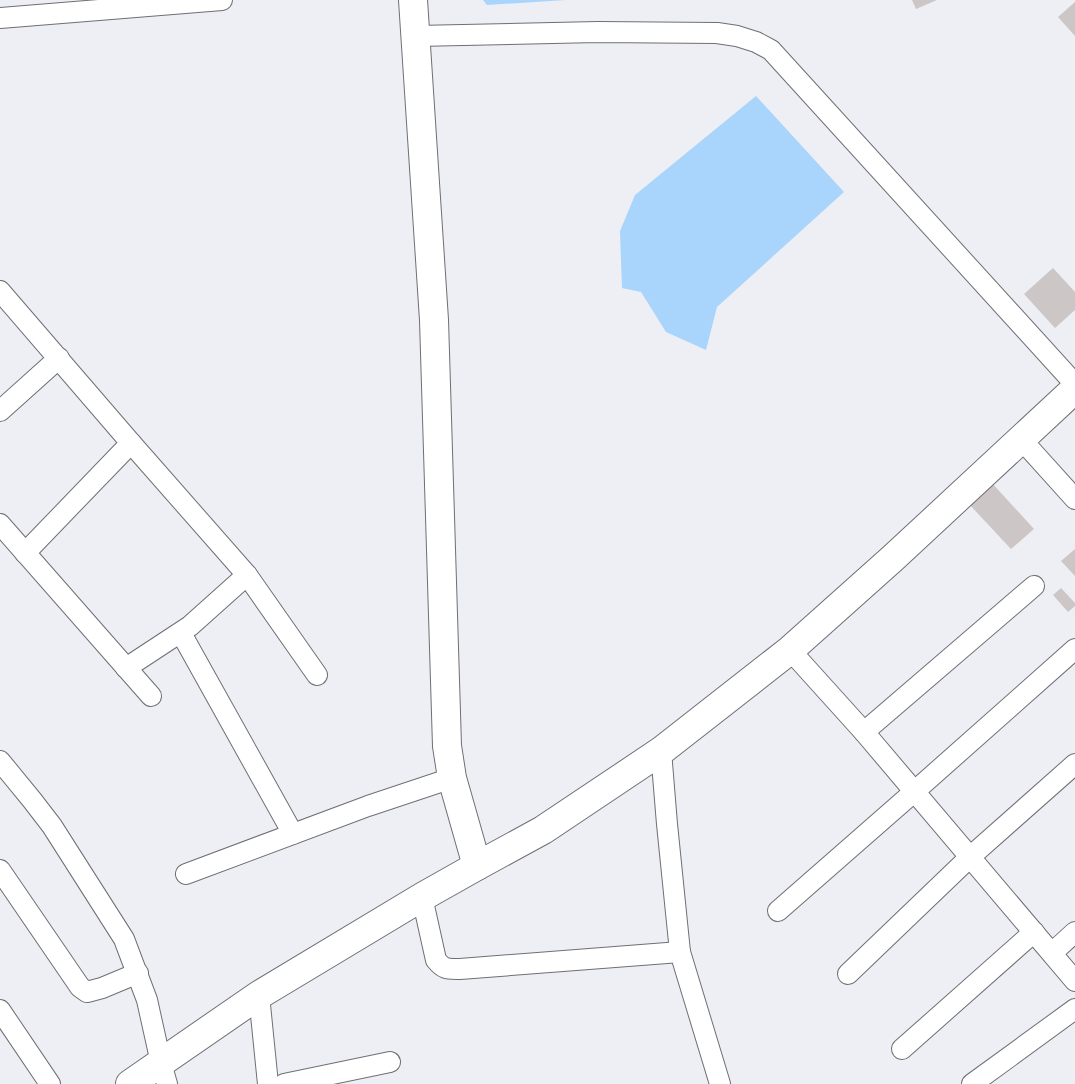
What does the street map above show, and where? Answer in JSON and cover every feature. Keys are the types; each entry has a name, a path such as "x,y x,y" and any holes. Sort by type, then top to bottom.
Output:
{"street":[{"path":"1,12 139,3 222,0"},
{"path":"414,0 434,320 447,746 452,778 476,866"},
{"path":"416,36 598,32 717,33 737,36 756,42 770,50 1075,384"},
{"path":"0,291 247,575 317,675"},
{"path":"0,411 59,358"},
{"path":"130,1084 164,1073 259,995 422,897 543,830 661,750 790,650 893,558 1075,389"},
{"path":"1021,439 1075,499"},
{"path":"24,553 131,443"},
{"path":"0,524 151,696"},
{"path":"126,668 190,626 247,575"},
{"path":"864,732 1034,586"},
{"path":"180,633 293,834"},
{"path":"778,911 1075,649"},
{"path":"790,650 915,791 1075,981"},
{"path":"661,750 680,952 720,1084"},
{"path":"0,761 52,826 124,938 147,1000 164,1073"},
{"path":"848,974 970,857 1075,764"},
{"path":"186,874 368,806 452,778"},
{"path":"0,870 80,987 87,992 138,973"},
{"path":"422,897 436,960 441,966 449,969 680,952"},
{"path":"902,1049 1034,932"},
{"path":"1052,953 1075,932"},
{"path":"259,995 268,1084"},
{"path":"972,1084 1075,1009"},
{"path":"0,1010 50,1084"},
{"path":"284,1084 390,1062"}],"water":[{"path":"483,0 566,0 487,5"},
{"path":"756,96 844,192 717,307 706,350 666,332 641,292 622,288 620,231 635,195"}],"building":[{"path":"912,0 937,0 916,9"},
{"path":"1075,2 1075,36 1058,17"},
{"path":"1053,268 1075,292 1075,310 1055,328 1024,294"},
{"path":"991,482 1034,529 1011,549 968,503"},
{"path":"1075,549 1075,576 1061,561"},
{"path":"1061,588 1075,603 1075,606 1068,612 1053,595"}]}
